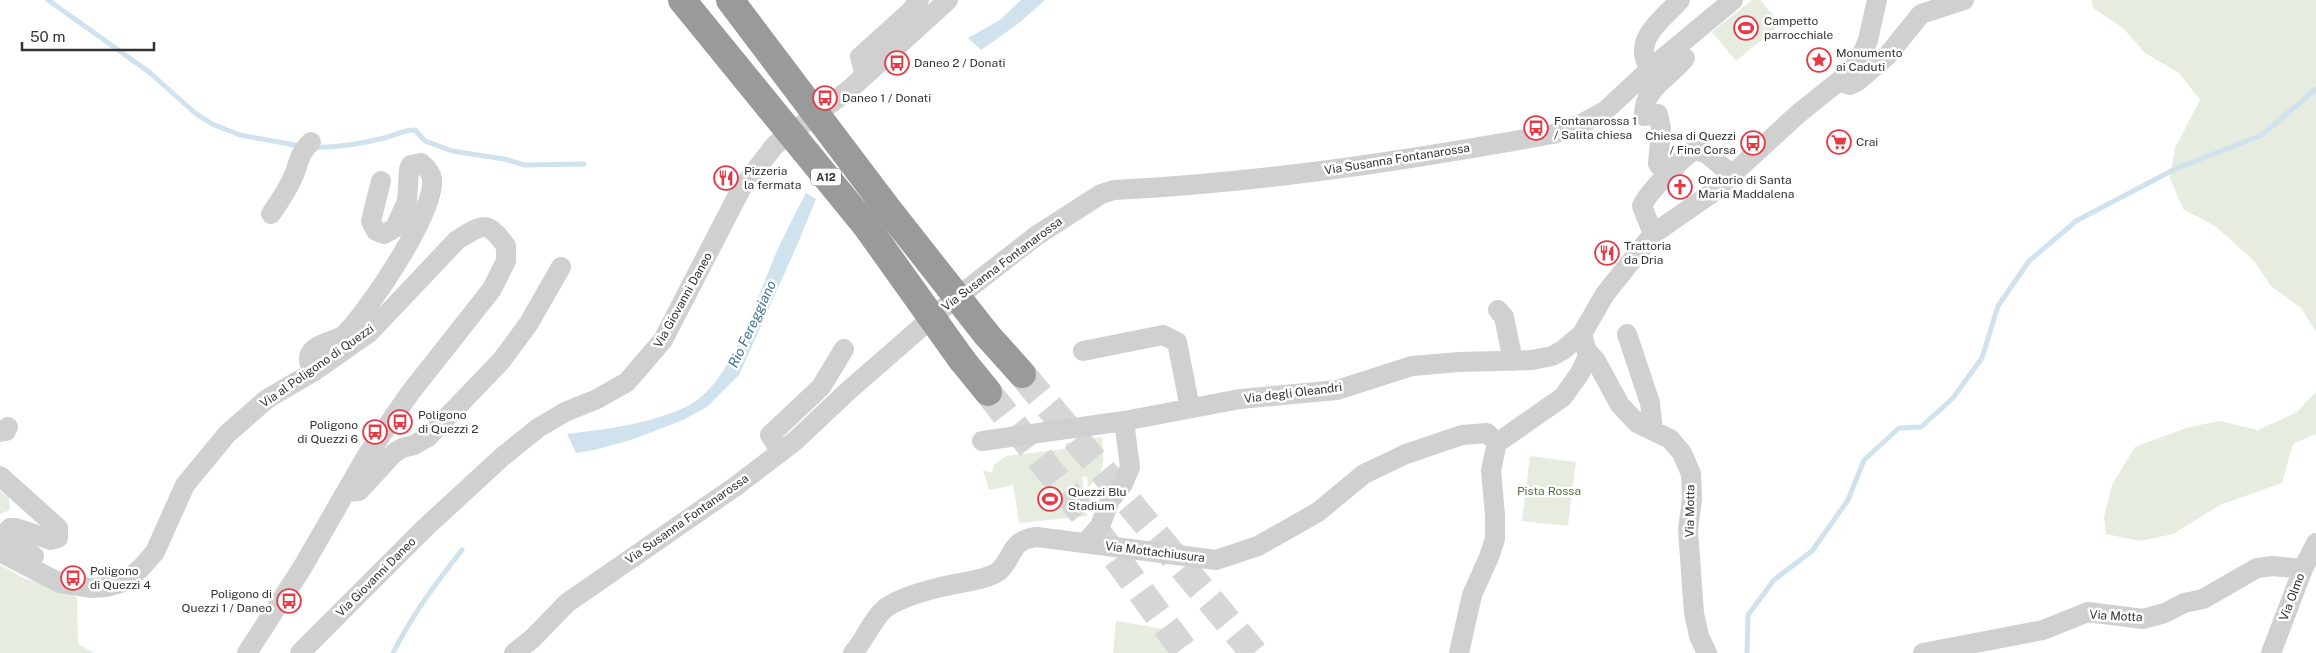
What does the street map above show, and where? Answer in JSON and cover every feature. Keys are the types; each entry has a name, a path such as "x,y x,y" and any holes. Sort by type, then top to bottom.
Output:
{"highway":[{"name":"A12","path":"682,0 867,227 962,360 988,392"},
{"name":"A12","path":"730,0 887,208 988,335 1022,374"}],"street":[{"path":"865,75 860,57 911,11 919,0"},
{"name":"Via Giovanni Daneo","path":"300,653 420,534 506,454 545,424 565,412 597,399 627,382 633,376 664,340 741,189 774,145 850,89 948,0"},
{"path":"1650,69 1645,61 1643,45 1650,33 1680,0"},
{"name":"Via Susanna Fontanarossa","path":"514,653 532,639 567,603 736,486 781,452 942,309 1036,236 1101,194 1114,190 1199,186 1334,169 1553,134 1581,124 1605,111 1650,69 1733,0"},
{"path":"1459,653 1472,595 1495,539 1492,470 1496,443 1563,396 1580,373 1588,356 1584,342 1605,294 1653,234 1712,193 1798,114 1839,82 1860,58 1868,40 1877,0"},
{"path":"1839,82 1850,85 1858,81 1887,56 1921,14 1964,0"},
{"path":"1673,171 1662,169 1658,164 1661,128 1658,114 1644,116 1644,108 1653,89 1685,59 1686,54 1679,45"},
{"path":"271,214 285,193 307,146"},
{"path":"1653,234 1642,206 1652,189 1673,171 1686,156 1694,150 1706,153 1731,174"},
{"path":"313,372 308,360 310,354 314,349 343,336 355,324 408,246 422,219 432,185 432,178 422,163 411,166 409,169 407,201 395,228 384,234 376,231 372,220 382,181"},
{"name":"Via al Poligono di Quezzi","path":"0,552 60,583 90,588 107,587 124,582 141,568 155,552 186,485 227,434 267,399 313,372 370,332 457,240 473,230 485,227 494,230 506,246 506,261 492,289 410,393 366,457 292,583 247,653"},
{"path":"346,492 359,491 394,453 428,437 501,361 529,323 561,267"},
{"path":"1498,310 1504,318 1514,361"},
{"path":"1627,334 1650,403 1653,430"},
{"path":"1083,350 1164,335 1177,342 1190,408"},
{"name":"Via degli Oleandri","path":"982,441 1124,421 1240,399 1337,390 1412,366 1459,362 1532,360 1552,356 1584,342"},
{"name":"Via Motta","path":"1584,342 1620,405 1636,423 1670,439 1682,453 1691,474 1692,499 1688,530 1694,613 1699,636 1707,653"},
{"path":"781,452 770,435 821,387 844,348"},
{"path":"1085,543 1100,526 1110,500 1123,484 1130,467 1124,421"},
{"name":"Via Mottachiusura","path":"853,653 885,609 897,602 936,588 976,580 999,571 1012,551 1024,539 1037,537 1216,560 1258,546 1318,512 1364,474 1406,454 1462,435 1487,434 1496,443"},
{"path":"0,476 58,528 58,538 51,540 16,528 10,528 4,535 7,540 59,570 60,583"},
{"name":"Via Olmo","path":"2271,653 2303,569 2316,543"},
{"name":"Via Motta","path":"1923,653 2043,630 2088,612 2142,619 2165,613 2184,603 2203,598 2257,568 2273,566 2303,569"}],"green space":[{"name":"Campetto parrocchiale","path":"1752,0 1760,0 1781,24 1736,61 1712,32"},
{"path":"2092,0 2316,0 2316,332 2301,308 2271,286 2254,261 2215,226 2183,209 2170,178 2175,148 2200,100 2179,73 2145,53 2123,28 2093,8"},
{"path":"2316,392 2316,434 2293,444 2282,483 2220,505 2173,534 2140,541 2106,534 2104,517 2112,485 2135,447 2189,427 2220,421 2258,430 2297,412"},
{"path":"1102,437 1103,459 1101,471 1094,482 1088,487 1087,476 1082,477 1087,516 1019,523 1013,483 1010,486 989,490 983,470 992,473 994,465 1006,456 1065,449 1066,443"},
{"name":"Pista Rossa","path":"1530,456 1576,462 1568,526 1522,521"},
{"path":"0,491 9,498 10,510 0,514"},
{"path":"0,565 23,578 66,590 77,598 78,644 94,653 0,653"},
{"path":"1116,621 1164,629 1178,653 1113,653"}],"water":[{"path":"1021,0 1045,0 1019,23 981,50 968,38 1000,20"},
{"name":"Rio Fereggiano","path":"806,193 816,199 739,375 707,407 683,420 631,440 576,453 567,434 613,428 659,417 688,406 704,395 731,358 787,229"}],"waterway":[{"path":"48,0 149,72 195,113 212,124 240,135 300,146"},
{"path":"1747,653 1748,615 1774,580 1812,551 1848,500 1864,460 1899,428 1921,427 1953,398 1982,358 1998,306 2029,261 2076,221 2175,169 2262,135 2316,89"},
{"path":"314,147 332,147 361,143 404,131 415,130 425,141 452,151 504,159 525,165 584,164"},
{"name":"Rio Fereggiano","path":"393,653 425,600 462,550"}],"tunnel":[{"path":"1022,374 1254,653"},
{"path":"988,392 1092,525 1186,653"}],"place":[{"name":"Campetto parrocchiale","path":"1746,28"},
{"name":"Monumento ai Caduti","path":"1819,60"},
{"name":"Daneo 2 / Donati","path":"897,63"},
{"name":"Daneo 1 / Donati","path":"825,98"},
{"name":"Fontanarossa 1 / Salita chiesa","path":"1536,128"},
{"name":"Crai","path":"1839,142"},
{"name":"Chiesa di Quezzi / Fine Corsa","path":"1753,143"},
{"name":"Pizzeria la fermata","path":"726,178"},
{"name":"Oratorio di Santa Maria Maddalena","path":"1680,187"},
{"name":"Trattoria da Dria","path":"1607,253"},
{"name":"Poligono di Quezzi 2","path":"400,422"},
{"name":"Poligono di Quezzi 6","path":"375,432"},
{"name":"Quezzi Blu Stadium","path":"1050,499"},
{"name":"Poligono di Quezzi 4","path":"73,578"},
{"name":"Poligono di Quezzi 1 / Daneo","path":"289,601"}]}
